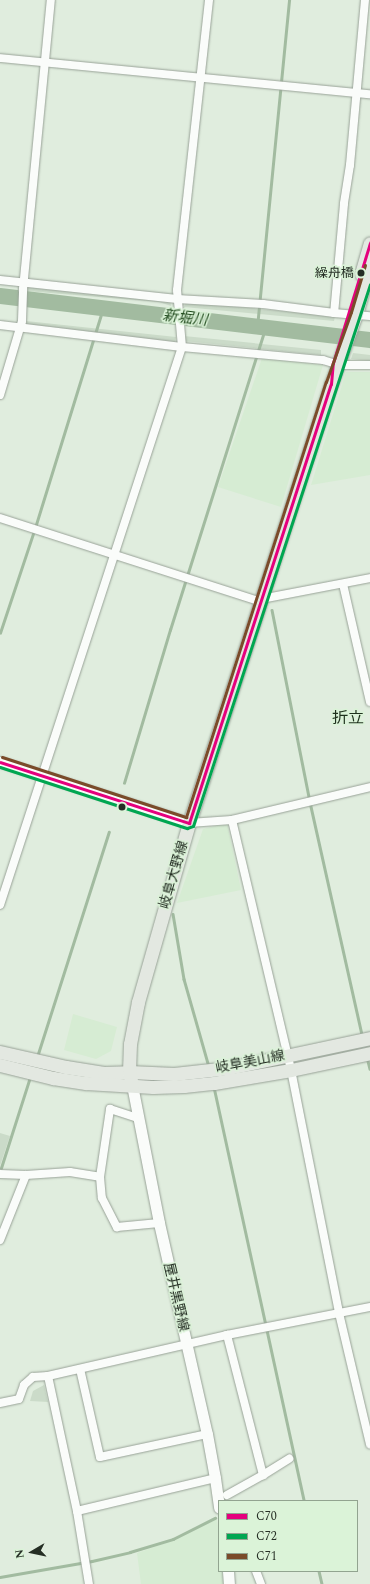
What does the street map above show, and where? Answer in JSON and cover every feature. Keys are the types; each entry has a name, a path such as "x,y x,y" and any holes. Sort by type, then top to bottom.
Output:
{"main road":[{"name":"岐阜大野線","path":"132,1086 129,1072 130,1044 138,1002 189,823 331,384 352,314 370,243"},
{"name":"岐阜大野線","path":"352,314 370,266"},
{"name":"岐阜美山線","path":"129,1072 174,1074 230,1068 370,1038"},
{"path":"0,1052 66,1067 104,1073 129,1072"},
{"name":"岐阜美山線","path":"132,1086 153,1087 206,1084 291,1070 370,1053"},
{"path":"0,1065 53,1078 86,1083 132,1086"},
{"name":"屋井黒野線","path":"132,1086 159,1223 207,1434 215,1478 223,1500"},
{"path":"228,1572 229,1584"}],"street":[{"path":"0,395 21,324 23,285 51,0"},
{"path":"0,905 41,775 116,555 182,347 177,303 202,78 209,0"},
{"path":"334,313 357,93 365,0"},
{"path":"0,58 370,94"},
{"path":"0,280 23,285 177,303 263,304 370,316"},
{"path":"0,325 21,324 182,347 370,365"},
{"path":"0,518 256,600 370,578"},
{"path":"343,584 370,702"},
{"path":"0,762 189,823 232,820 370,787"},
{"path":"232,820 291,1070 339,1313 370,1444"},
{"path":"138,1118 110,1109 100,1177 102,1198 117,1228 159,1223"},
{"path":"0,1174 26,1175 70,1172 100,1177"},
{"path":"0,1240 26,1175"},
{"path":"0,1403 19,1398 24,1385 33,1377 48,1376 227,1336 370,1307"},
{"path":"227,1336 263,1475"},
{"path":"80,1369 100,1457 207,1434"},
{"path":"48,1376 78,1511 89,1584"},
{"path":"225,1500 288,1459"},
{"path":"78,1511 215,1478"},
{"path":"256,1572 261,1584"}],"shaded area":[{"path":"28,287 170,300 171,306 159,302 26,291"},
{"path":"186,302 335,316 334,321 184,307"},
{"path":"26,321 176,337 175,342 27,326"},
{"path":"184,336 321,350 321,355 184,341"},
{"path":"353,353 370,355 370,361 351,359"},
{"path":"262,358 323,365 281,507 218,487"},
{"path":"346,372 370,372 370,475 311,485"},
{"path":"227,823 241,890 177,903 203,829"},
{"path":"73,1014 117,1027 111,1051 96,1059 64,1050"},
{"path":"0,1133 10,1136 0,1166"},
{"path":"44,1385 48,1402 30,1401 33,1391"},
{"path":"217,1519 218,1572 225,1572 227,1584 141,1584 137,1553 174,1540"}],"waterway":[{"path":"257,327 289,0"},
{"name":"新堀川","path":"0,296 370,340"},
{"path":"0,633 34,531 103,308"},
{"path":"124,783 170,630 265,328"},
{"path":"272,610 310,802 362,1035"},
{"path":"37,1057 109,832"},
{"path":"173,914 184,979 209,1067"},
{"path":"367,1057 370,1069"},
{"path":"1,1168 30,1077"},
{"path":"214,1087 304,1500"},
{"path":"0,1577 92,1561 130,1552 173,1539 215,1518"},
{"path":"319,1572 322,1584"}],"transit line":[{"name":"C70","path":"189,823 331,384 333,363 370,243"},
{"name":"C71","path":"2,757 186,817 365,265"},
{"name":"C72","path":"0,767 187,828 193,826 370,284"},
{"name":"C70","path":"0,762 189,823"}],"place":[{"name":"繰舟橋","path":"361,273"}],"district":[{"name":"折立","path":"348,718"}]}
